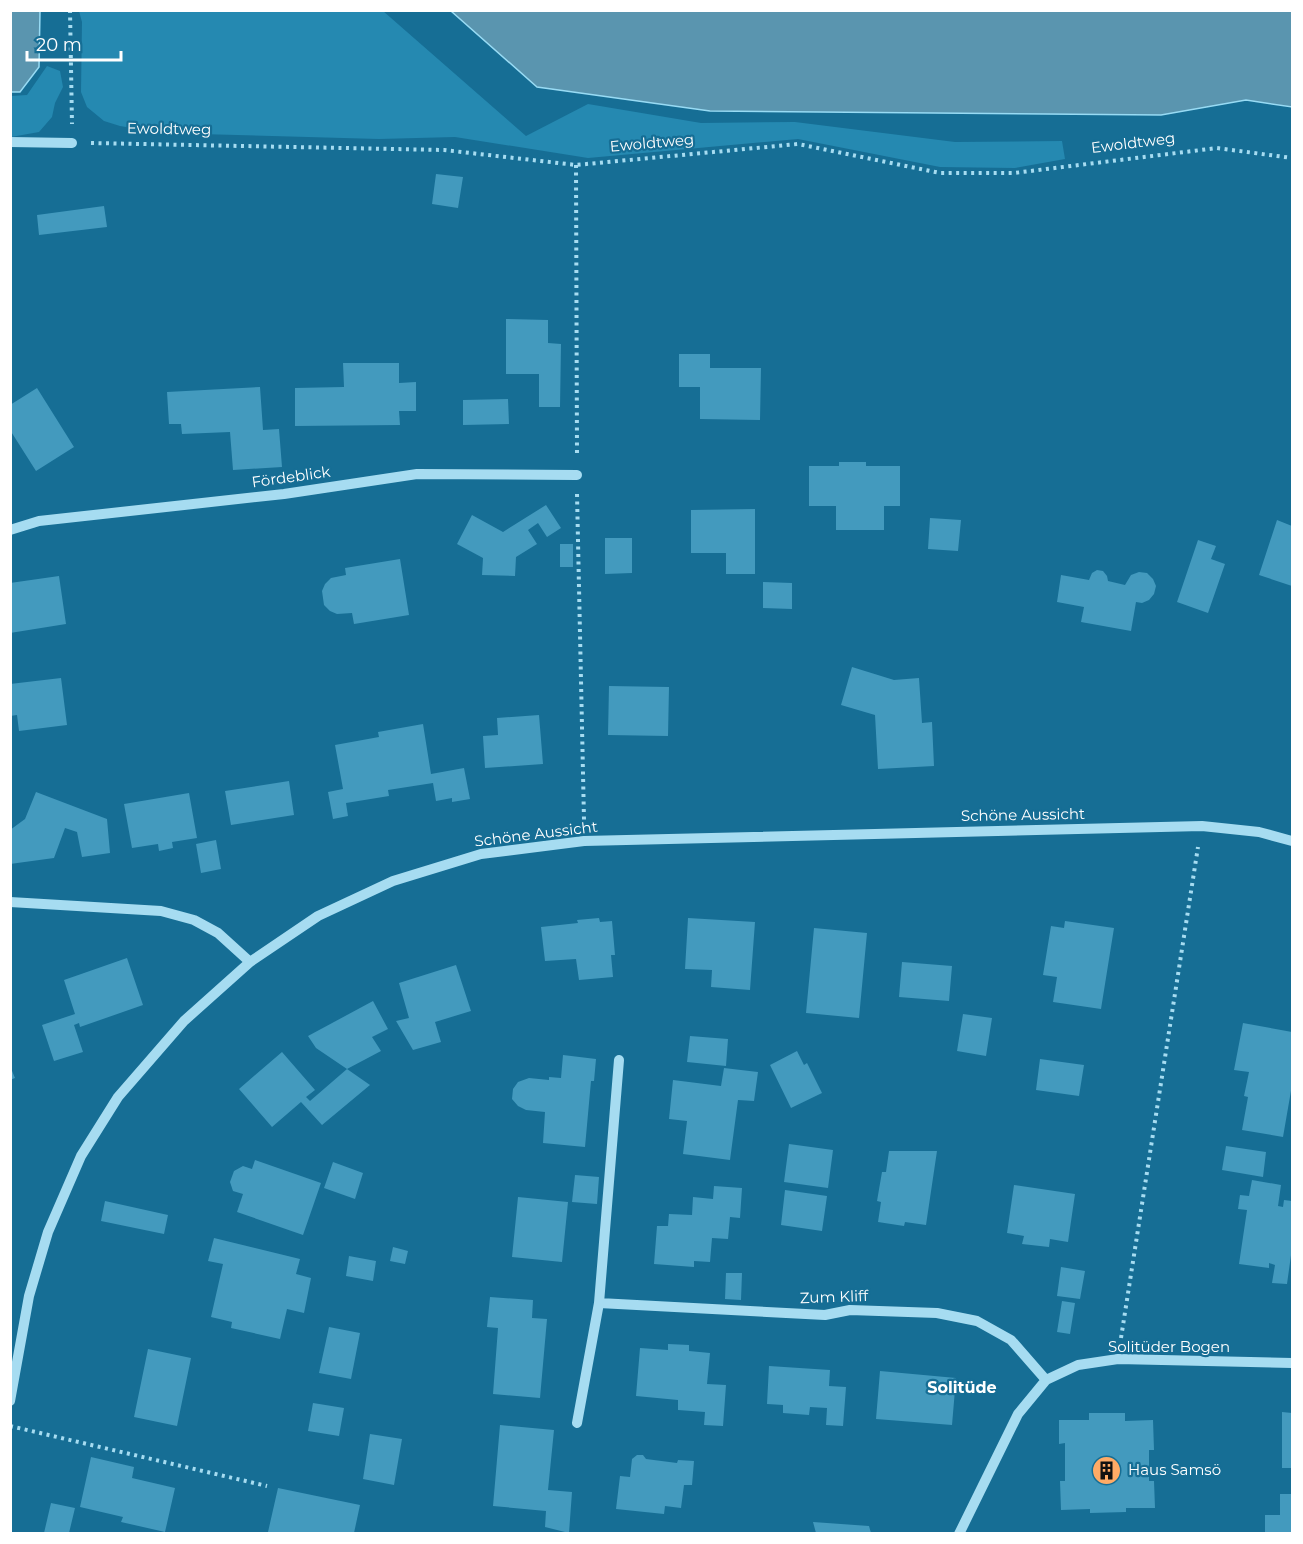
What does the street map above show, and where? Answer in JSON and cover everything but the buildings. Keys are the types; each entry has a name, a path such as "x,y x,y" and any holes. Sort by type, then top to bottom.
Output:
{"street":[{"path":"10,142 72,142"},
{"name":"Fördeblick","path":"10,530 39,521 284,494 417,474 577,475"},
{"name":"Schöne Aussicht","path":"10,1401 29,1296 48,1232 81,1156 118,1097 184,1021 250,962 318,916 393,880 481,854 584,841 1202,826 1258,832 1293,841"},
{"path":"10,902 161,911 194,920 218,933 250,962"},
{"path":"577,1423 599,1303 619,1060"},
{"name":"Zum Kliff","path":"599,1303 825,1315 850,1310 937,1313 977,1321 1011,1340 1046,1380"},
{"name":"Solitüder Bogen","path":"959,1533 1018,1414 1046,1380 1078,1365 1118,1359 1293,1363"}],"path":[{"path":"70,10 72,142"},
{"name":"Ewoldtweg","path":"72,142 444,150 576,165 798,144 940,173 1014,173 1217,148 1293,158"},
{"path":"576,165 577,475 583,794"},
{"path":"1118,1359 1202,826"},
{"path":"10,1426 267,1486"}],"shaded area":[{"path":"10,11 40,11 39,67 20,92 11,92"},
{"path":"79,11 383,11 526,136 588,104 701,123 795,122 955,142 1062,141 1065,159 1015,168 940,167 798,139 588,158 455,137 379,139 162,133 104,121 87,107 81,92 82,22"},
{"path":"451,11 1292,11 1292,107 1246,100 1161,115 710,111 537,87"},
{"path":"47,66 60,71 63,87 55,103 52,117 39,132 11,137 11,96 27,95"}],"place":[{"name":"Haus Samsö","path":"1107,1470"}],"district":[{"name":"Solitüde","path":"962,1387"}]}
